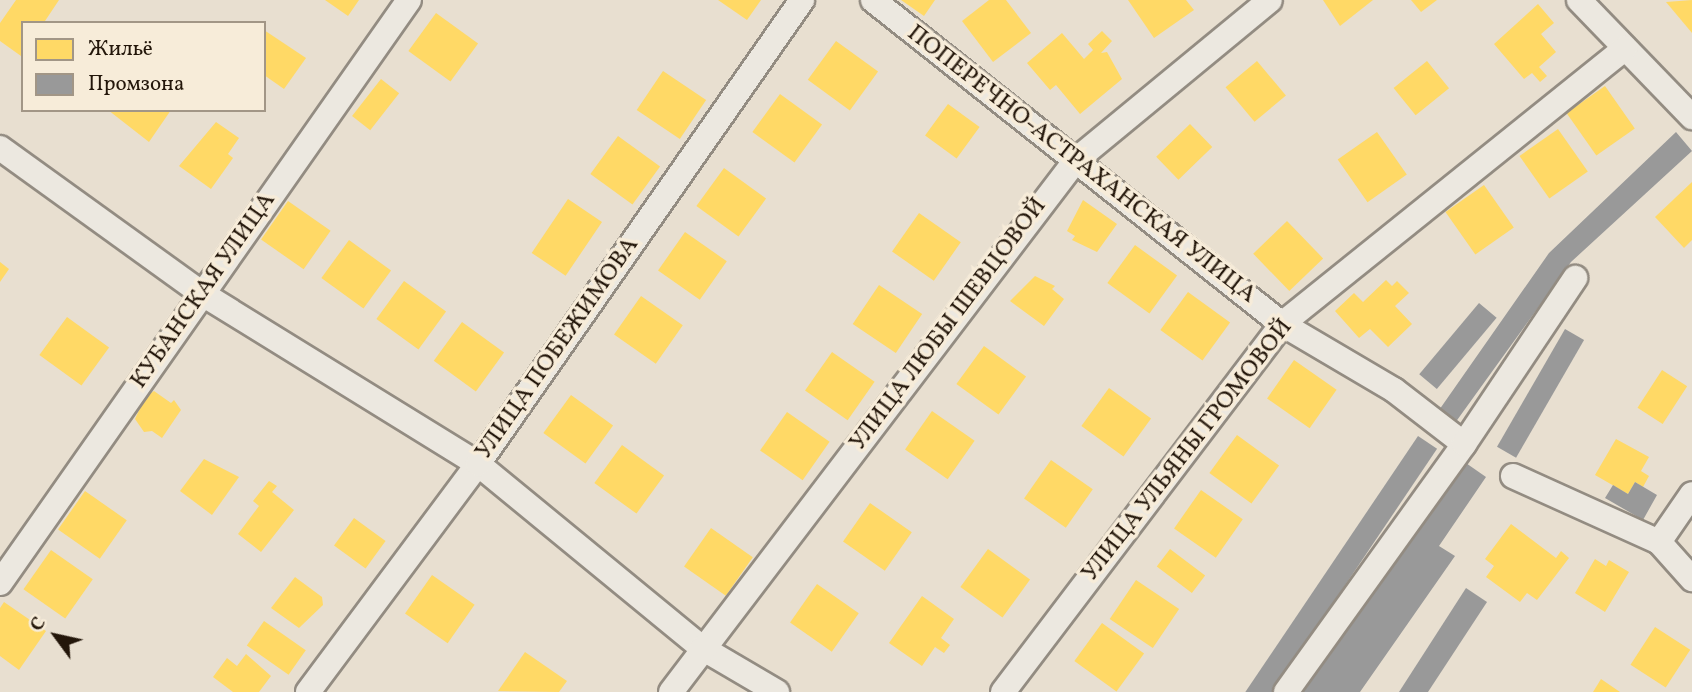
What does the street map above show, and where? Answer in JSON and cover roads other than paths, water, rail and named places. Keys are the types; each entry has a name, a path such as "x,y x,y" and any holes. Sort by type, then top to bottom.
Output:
{"street":[{"name":"КУБАНСКАЯ УЛИЦА","path":"3,572 409,0"},
{"name":"УЛИЦА ПОБЕЖИМОВА","path":"307,692 478,464 802,0"},
{"name":"ПОПЕРЕЧНО-АСТРАХАНСКАЯ УЛИЦА","path":"873,0 1282,324 1394,390 1464,444"},
{"name":"УЛИЦА ЛЮБЫ ШЕВЦОВОЙ","path":"671,692 1076,160 1270,0"},
{"path":"1579,0 1692,117"},
{"name":"УЛИЦА УЛЬЯНЫ ГРОМОВОЙ","path":"1003,692 1282,324 1625,48"},
{"path":"0,148 201,293 478,464 702,648 777,692"},
{"path":"1286,692 1464,444 1575,278"},
{"path":"1513,476 1660,542 1692,579"},
{"path":"1660,542 1692,494"}]}
